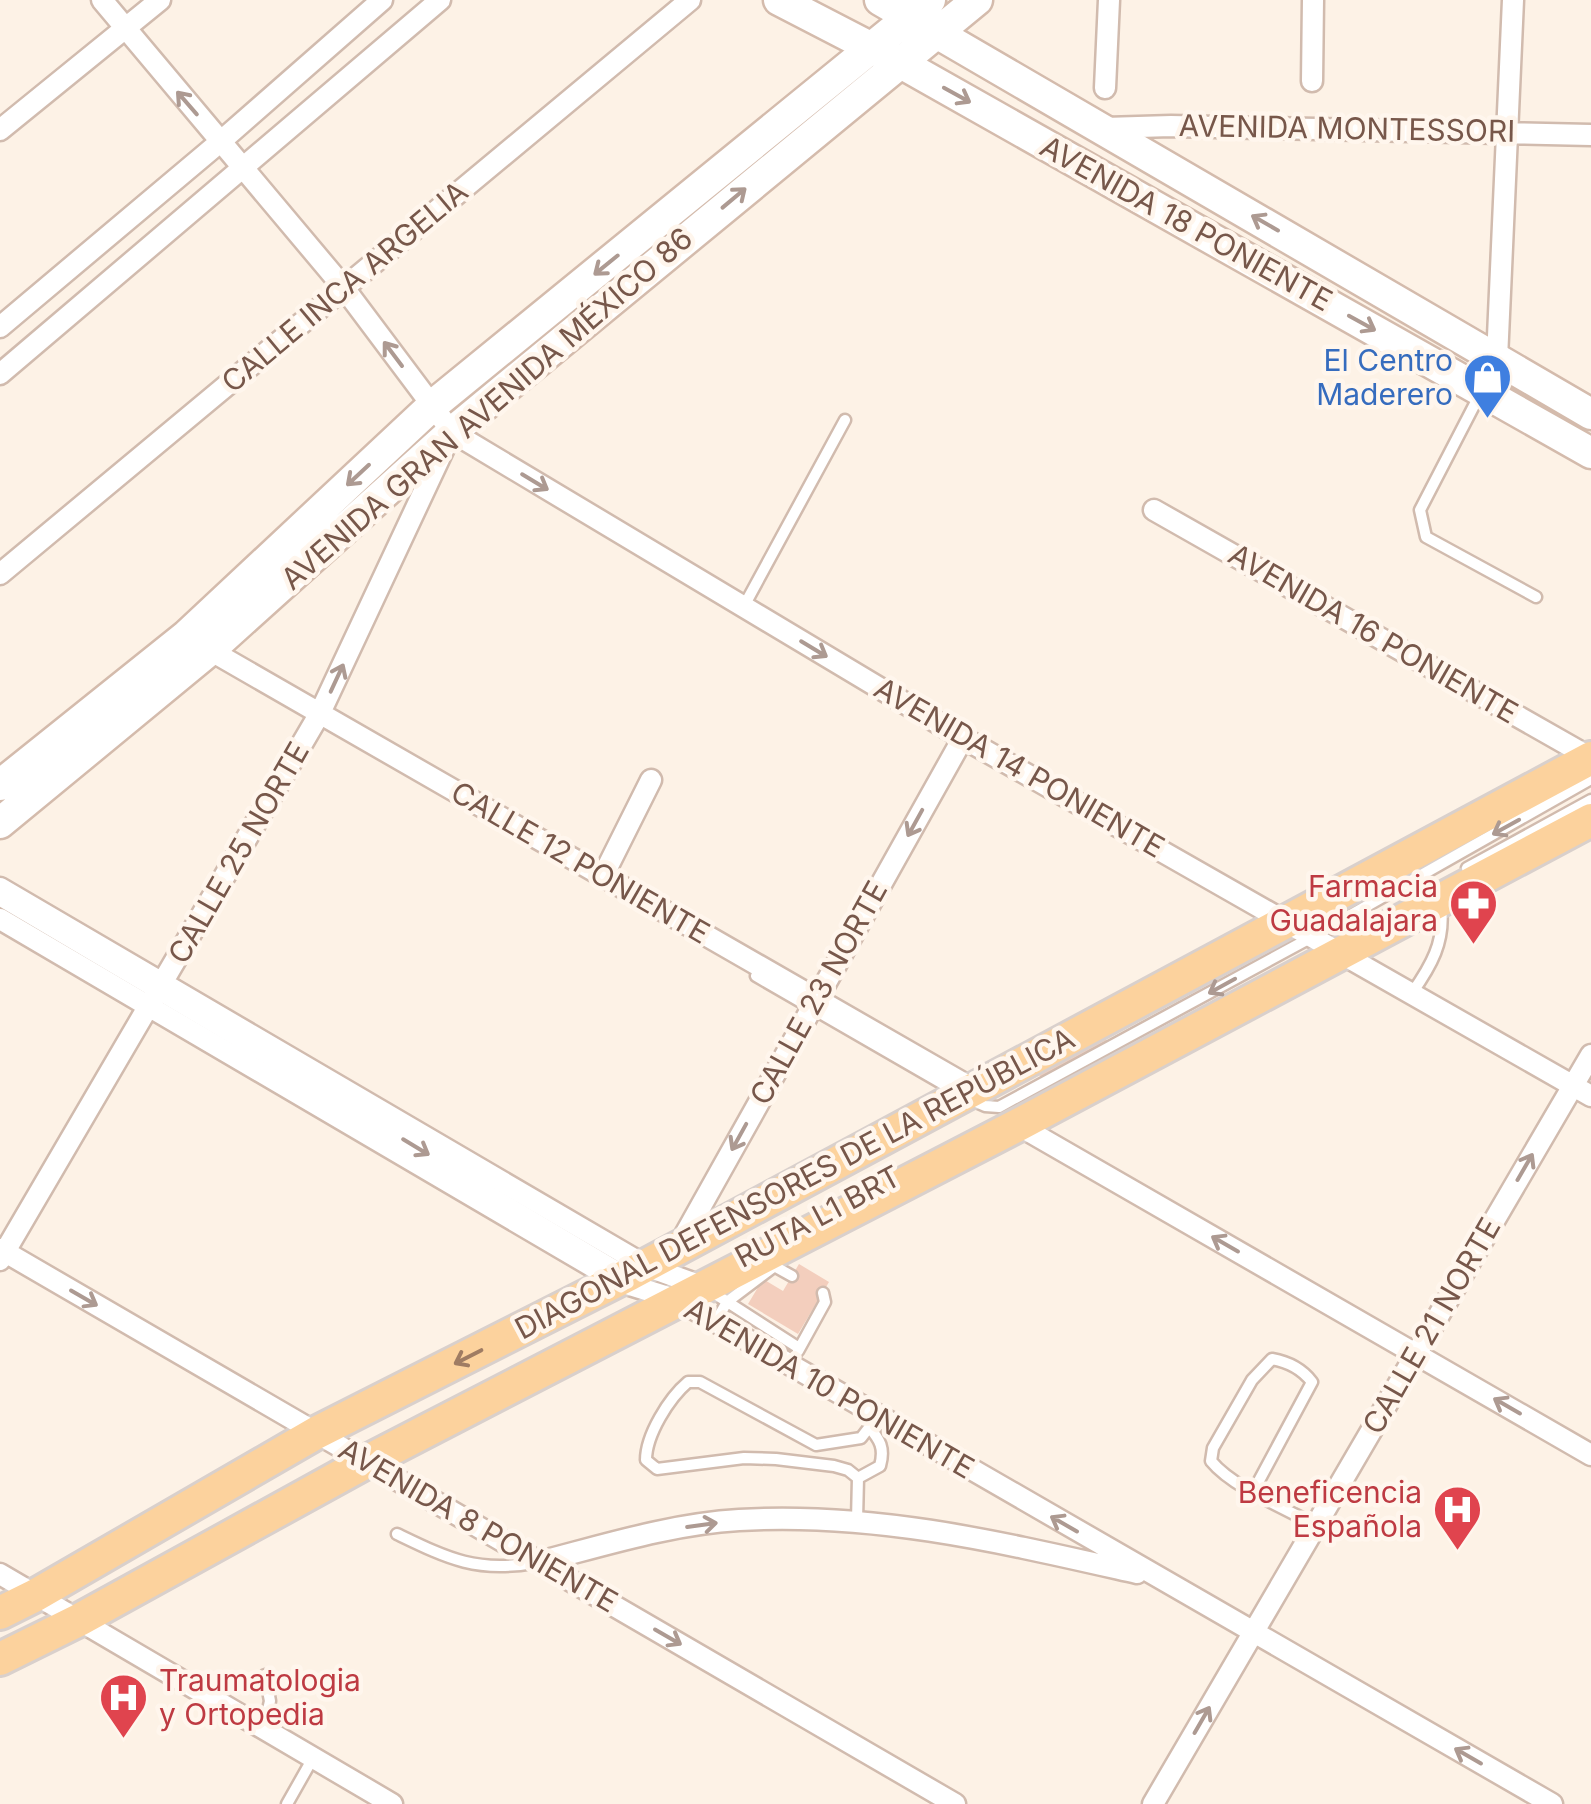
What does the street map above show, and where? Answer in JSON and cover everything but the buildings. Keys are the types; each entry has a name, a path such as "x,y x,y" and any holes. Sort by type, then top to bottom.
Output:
{"main road":[{"name":"DIAGONAL DEFENSORES DE LA REPÚBLICA","path":"0,1659 79,1620 366,1462 768,1262 1018,1125 1319,941 1591,758"},
{"name":"DIAGONAL DEFENSORES DE LA REPÚBLICA","path":"0,1613 316,1433 631,1274 969,1093 1319,941 1440,901 1591,820"}],"street":[{"path":"102,0 344,288 452,432"},
{"path":"0,130 160,0"},
{"path":"0,327 382,0"},
{"path":"0,374 440,0"},
{"name":"CALLE INCA ARGELIA","path":"0,574 690,0"},
{"name":"AVENIDA 18 PONIENTE","path":"779,0 899,62 1591,453"},
{"name":"AVENIDA 18 PONIENTE","path":"880,0 925,17 1103,128 1591,414"},
{"name":"AVENIDA GRAN AVENIDA MÉXICO 86","path":"0,785 199,648 432,406 871,48 925,17 978,0"},
{"path":"1105,88 1109,0"},
{"path":"1312,82 1314,0"},
{"path":"1482,390 1496,359 1513,0"},
{"name":"AVENIDA GRAN AVENIDA MÉXICO 86","path":"0,824 452,432 899,62 925,17"},
{"name":"AVENIDA MONTESSORI","path":"1103,128 1591,135"},
{"name":"AVENIDA 14 PONIENTE","path":"452,432 962,738 1582,1091"},
{"name":"CALLE 25 NORTE","path":"2,1254 318,716 452,432"},
{"name":"AVENIDA 16 PONIENTE","path":"1154,510 1591,758"},
{"name":"CALLE 12 PONIENTE","path":"199,648 604,876 969,1093"},
{"name":"CALLE 23 NORTE","path":"677,1249 962,738"},
{"path":"604,876 651,780"},
{"name":"AVENIDA 10 PONIENTE","path":"0,888 156,994 631,1274 700,1293 715,1322 795,1356 873,1422 1156,1577 1552,1804"},
{"name":"AVENIDA 10 PONIENTE","path":"0,920 156,994 631,1274 700,1293"},
{"name":"CALLE 21 NORTE","path":"1153,1804 1416,1354 1582,1091 1591,1055"},
{"path":"1018,1125 1591,1455"},
{"name":"AVENIDA 8 PONIENTE","path":"2,1254 955,1804"},
{"path":"539,1562 659,1531 737,1520 857,1520 968,1534 1156,1577"},
{"path":"0,1574 313,1758 378,1801"}],"lane":[{"path":"1482,390 1420,510 1426,537 1536,597"},
{"path":"744,607 845,420"},
{"path":"0,800 164,666 199,648"},
{"path":"318,716 813,1003"},
{"path":"1319,941 1591,779"},
{"path":"1458,872 1591,800"},
{"path":"1412,994 1432,964 1444,930 1440,901"},
{"path":"0,902 156,994"},
{"name":"RUTA L1 BRT","path":"700,1293 1224,1000"},
{"path":"768,1262 792,1276"},
{"path":"700,1293 715,1322"},
{"path":"700,1293 795,1356 825,1302 823,1293"},
{"path":"1254,1490 1312,1382 1304,1372 1284,1361 1272,1359 1252,1380 1213,1448 1211,1461 1219,1470 1254,1490 1316,1525"},
{"path":"688,1382 700,1382 816,1445 860,1438 873,1422 884,1455 880,1466 858,1478 834,1466 776,1459 744,1458 657,1469 646,1460 646,1446 678,1390 688,1382"},
{"path":"857,1520 858,1478"},
{"path":"396,1534 467,1564 510,1567 539,1562"},
{"path":"264,1729 270,1701 265,1675"},
{"path":"287,1804 313,1758"}],"place":[{"name":"El Centro Maderero","path":"1488,420"},
{"name":"Farmacia Guadalajara","path":"1473,946"},
{"name":"Beneficencia Española","path":"1457,1552"},
{"name":"Traumatologia y Ortopedia","path":"124,1740"}]}
